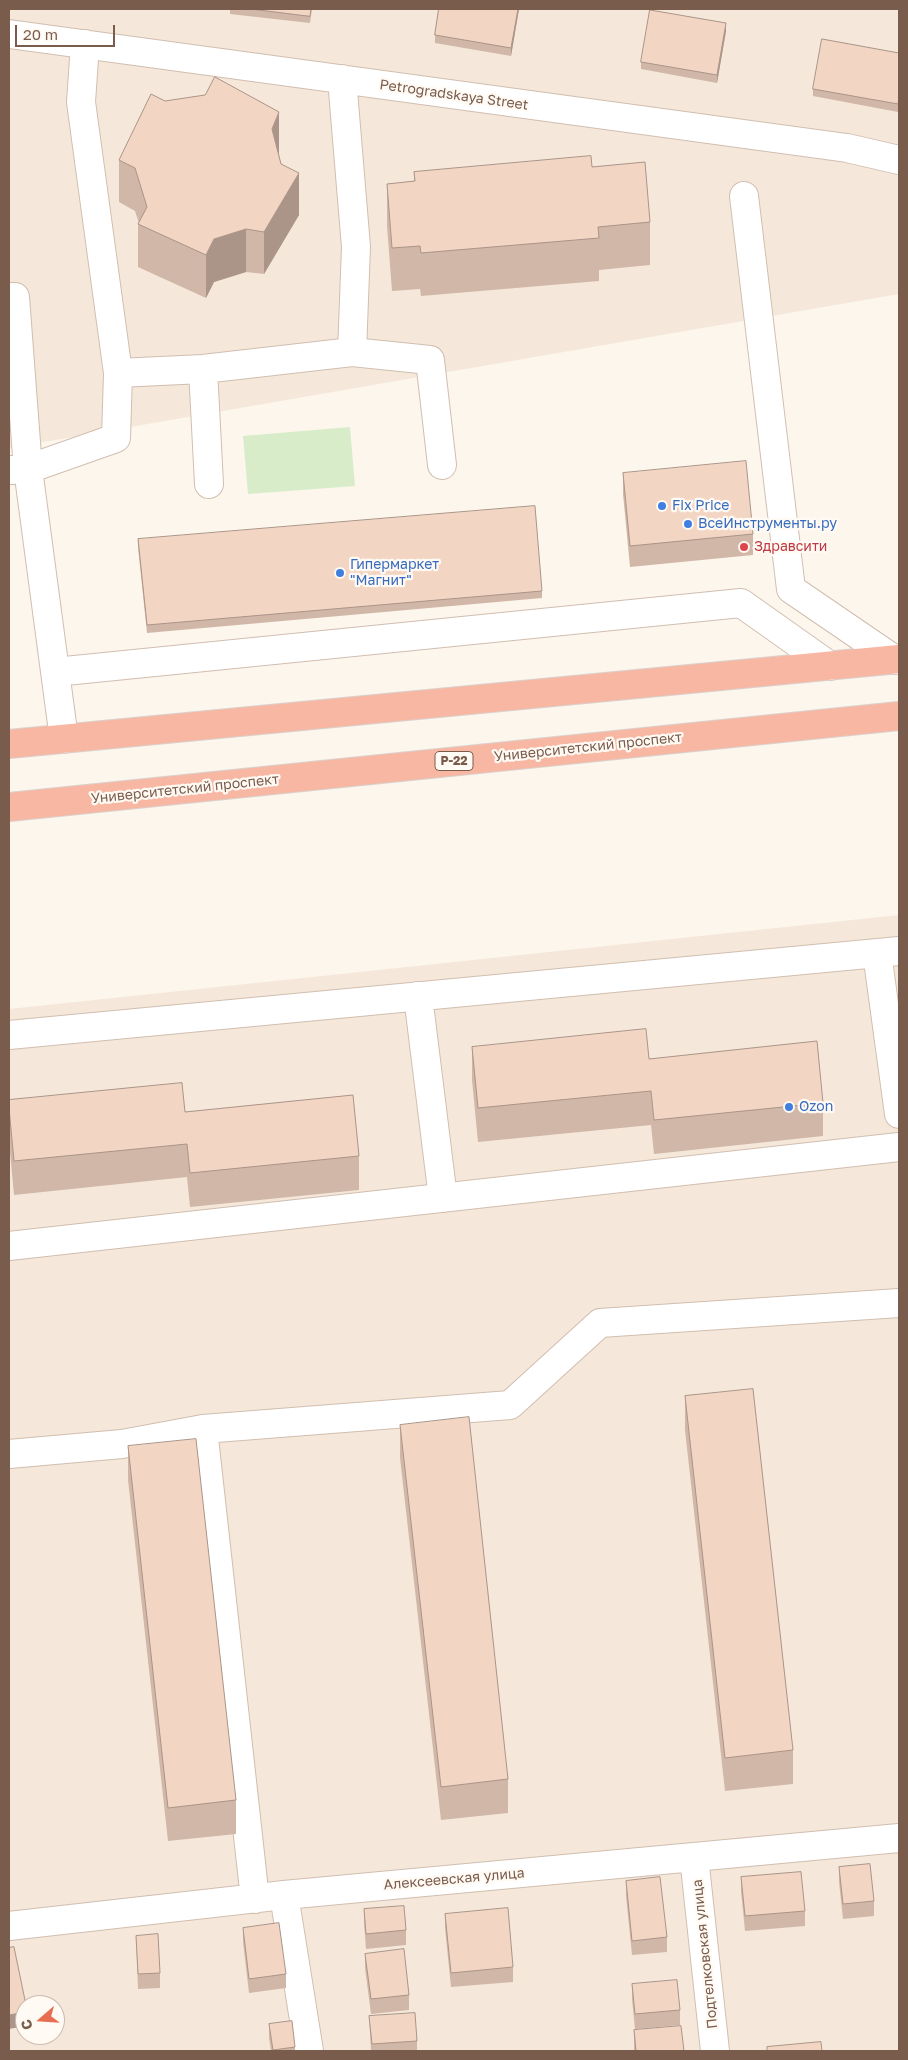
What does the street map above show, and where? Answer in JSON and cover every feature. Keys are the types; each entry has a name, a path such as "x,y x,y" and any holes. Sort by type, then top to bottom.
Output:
{"highway":[{"path":"9,744 897,659"},
{"name":"Университетский проспект","path":"9,807 899,716"}],"street":[{"name":"Petrogradskaya Street","path":"9,34 847,148 899,160"},
{"path":"18,470 116,438 118,372 81,102 85,44"},
{"path":"342,79 356,247 352,352"},
{"path":"744,196 791,589 897,659"},
{"path":"9,297 15,297 18,470 55,672 64,739"},
{"path":"118,372 204,369 352,352 430,360 442,465"},
{"path":"204,369 209,484"},
{"path":"763,619 791,589"},
{"path":"55,672 741,603 830,666"},
{"path":"9,1035 888,952 899,1114"},
{"path":"418,996 443,1198"},
{"path":"9,1246 899,1147"},
{"path":"9,1454 122,1444 203,1429 510,1405 600,1323 899,1303"},
{"path":"203,1429 255,1898"},
{"name":"Алексеевская улица","path":"9,1926 284,1895 899,1838"},
{"name":"Подтелковская улица","path":"694,1857 715,2051"},
{"path":"284,1895 308,2051"}],"shaded area":[{"path":"9,9 899,9 899,294 9,448"},
{"path":"899,915 899,2051 9,2051 9,1009"}],"green space":[{"path":"350,427 355,486 248,494 243,436"}],"building":[{"path":"251,9 311,9 310,16"},
{"path":"439,9 518,9 511,48 435,35"},
{"path":"650,10 726,23 717,75 641,62"},
{"path":"822,39 899,53 898,104 813,89"},
{"path":"215,77 279,112 272,129 281,164 299,173 264,232 246,229 214,239 206,255 138,224 147,207 135,168 119,160 151,94 165,101 205,95"},
{"path":"591,156 592,167 645,162 650,222 598,227 599,238 421,253 420,246 392,248 387,184 415,181 414,172"},
{"name":"ВсеИнструменты.ру","path":"746,461 753,534 630,546 623,473"},
{"name":"Гипермаркет \"Магнит\"","path":"535,506 542,591 147,625 138,539"},
{"path":"646,1029 649,1059 817,1041 823,1103 654,1120 651,1091 478,1108 472,1047"},
{"path":"182,1083 185,1112 353,1095 359,1156 190,1173 187,1144 14,1161 9,1100"},
{"path":"753,1389 793,1750 725,1758 685,1396"},
{"path":"469,1417 508,1779 441,1787 400,1425"},
{"path":"196,1439 236,1800 168,1808 128,1446"},
{"path":"870,1864 874,1901 843,1904 839,1867"},
{"path":"801,1872 805,1911 745,1916 741,1877"},
{"path":"660,1877 667,1937 632,1941 626,1881"},
{"path":"404,1906 406,1930 366,1934 364,1909"},
{"path":"508,1908 513,1967 451,1973 445,1914"},
{"path":"279,1923 286,1974 249,1979 243,1928"},
{"path":"158,1934 160,1973 138,1974 136,1936"},
{"path":"14,1947 24,1995 15,1995 15,2014 9,2015 9,1948"},
{"path":"404,1949 409,1995 371,1999 365,1954"},
{"path":"677,1980 680,2010 635,2014 632,1984"},
{"path":"415,2013 417,2041 372,2044 369,2016"},
{"path":"292,2021 295,2047 273,2050 269,2024"},
{"path":"681,2026 684,2051 636,2051 634,2030"},
{"path":"821,2042 822,2051 767,2051 767,2047"}],"place":[{"name":"Fix Price","path":"662,506"},
{"name":"ВсеИнструменты.ру","path":"688,524"},
{"name":"Здравсити","path":"744,547"},
{"name":"Гипермаркет \"Магнит\"","path":"340,573"},
{"name":"Ozon","path":"789,1107"}]}
